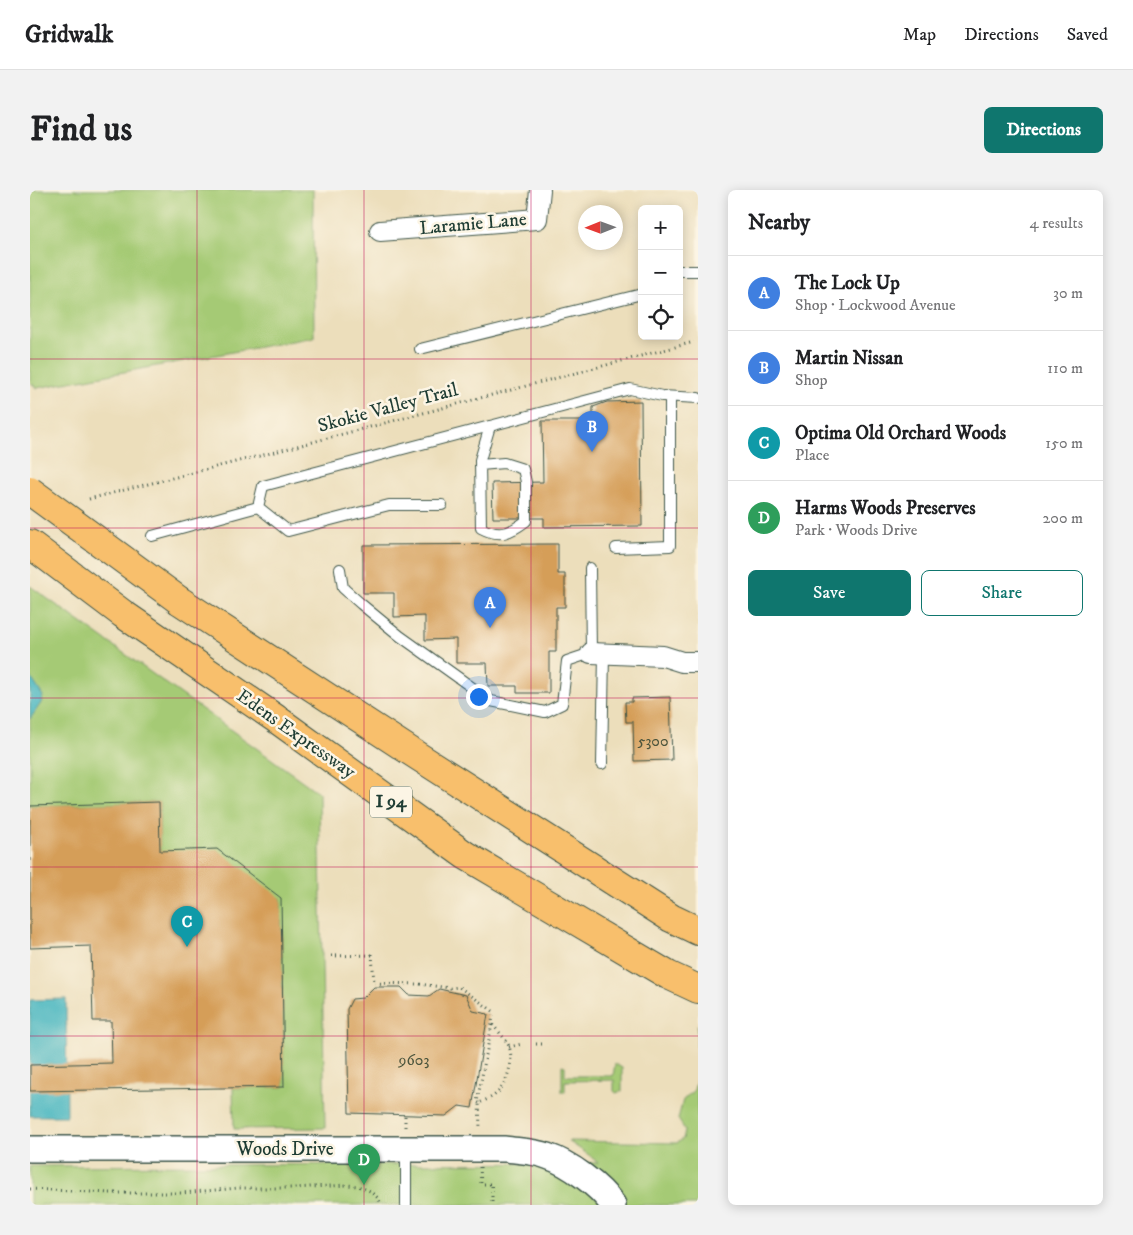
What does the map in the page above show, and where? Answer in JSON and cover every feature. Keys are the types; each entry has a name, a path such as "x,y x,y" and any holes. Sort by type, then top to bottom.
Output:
{"highway":[{"path":"30,491 180,601 671,918 698,932"},
{"name":"Edens Expressway","path":"30,544 124,614 283,724 465,855 668,975 698,989"}],"street":[{"name":"Laramie Lane","path":"380,232 537,219 540,190"},
{"path":"597,654 663,656 682,662 698,662"},
{"name":"Woods Drive","path":"30,1149 405,1138 546,1155 576,1171 609,1199 613,1205"}],"lane":[{"path":"683,271 698,271"},
{"path":"420,349 638,295"},
{"path":"258,507 264,486 630,389 670,397 698,398"},
{"path":"616,548 670,546 670,397"},
{"path":"480,464 504,463 523,469 526,482 526,521 510,533 492,534 481,528 480,464 490,426"},
{"path":"258,507 288,531 389,506 442,505"},
{"path":"152,536 258,507"},
{"path":"590,568 597,654 602,764"},
{"path":"340,569 343,588 360,604 400,636 491,701 545,712 562,704 567,660 597,654"},
{"path":"405,1138 406,1205"}],"path":[{"name":"Skokie Valley Trail","path":"89,498 263,455 694,342"},
{"path":"331,956 372,955 374,983 386,982 450,988 459,987 493,1011 476,1102 479,1103 480,1128"},
{"path":"386,982 386,987"},
{"path":"454,993 455,988"},
{"path":"479,1103 489,1099 499,1091 505,1082 510,1068 509,1047 501,1033 492,1024"},
{"path":"509,1047 522,1044"},
{"path":"536,1044 544,1044"},
{"path":"405,1114 405,1138"},
{"path":"480,1166 480,1184 492,1184 492,1205"},
{"path":"30,1189 109,1193 181,1193 239,1188 294,1188 347,1185 370,1190 379,1199 380,1205"}],"green space":[{"path":"30,190 313,190 314,337 37,388 30,382"},
{"path":"30,586 319,793 325,1128 234,1129 233,1088 284,1087 281,898 160,851 159,802 30,806"},
{"path":"697,1025 698,1205 30,1205 30,1166 598,1163 568,1141 677,1143 683,1139 685,1130 678,1119 683,1100 694,1090 697,1078"},
{"path":"615,1064 622,1068 622,1091 616,1093 614,1091 614,1080 565,1081 565,1092 562,1092 562,1065 565,1066 565,1076 613,1076"}],"water":[{"path":"30,676 43,696 41,703 30,719"},
{"path":"66,999 67,1116 30,1116 30,1000"}],"building":[{"path":"641,401 642,526 544,527 544,518 493,518 492,483 543,482 542,421 593,421 593,407 607,402"},
{"path":"558,544 558,574 565,574 565,607 556,607 556,652 549,652 549,693 517,693 517,686 488,686 487,663 456,663 456,639 425,640 425,616 394,617 394,593 363,593 363,545"},
{"path":"670,697 672,760 634,761 633,722 626,722 625,702 632,702 632,698"},
{"path":"159,802 160,851 217,849 281,898 284,1087 30,1091 30,1065 112,1063 111,1021 93,1021 91,946 30,948 30,806"},
{"path":"374,987 401,987 409,995 429,996 439,989 466,995 473,1011 488,1014 472,1108 459,1106 446,1116 349,1113 347,1009 352,999 363,998"}],"place":[{"name":"Martin Nissan","path":"592,452"},
{"name":"The Lock Up","path":"490,628"},
{"name":"Optima Old Orchard Woods","path":"187,947"},
{"name":"Harms Woods Preserves","path":"364,1185"}]}
